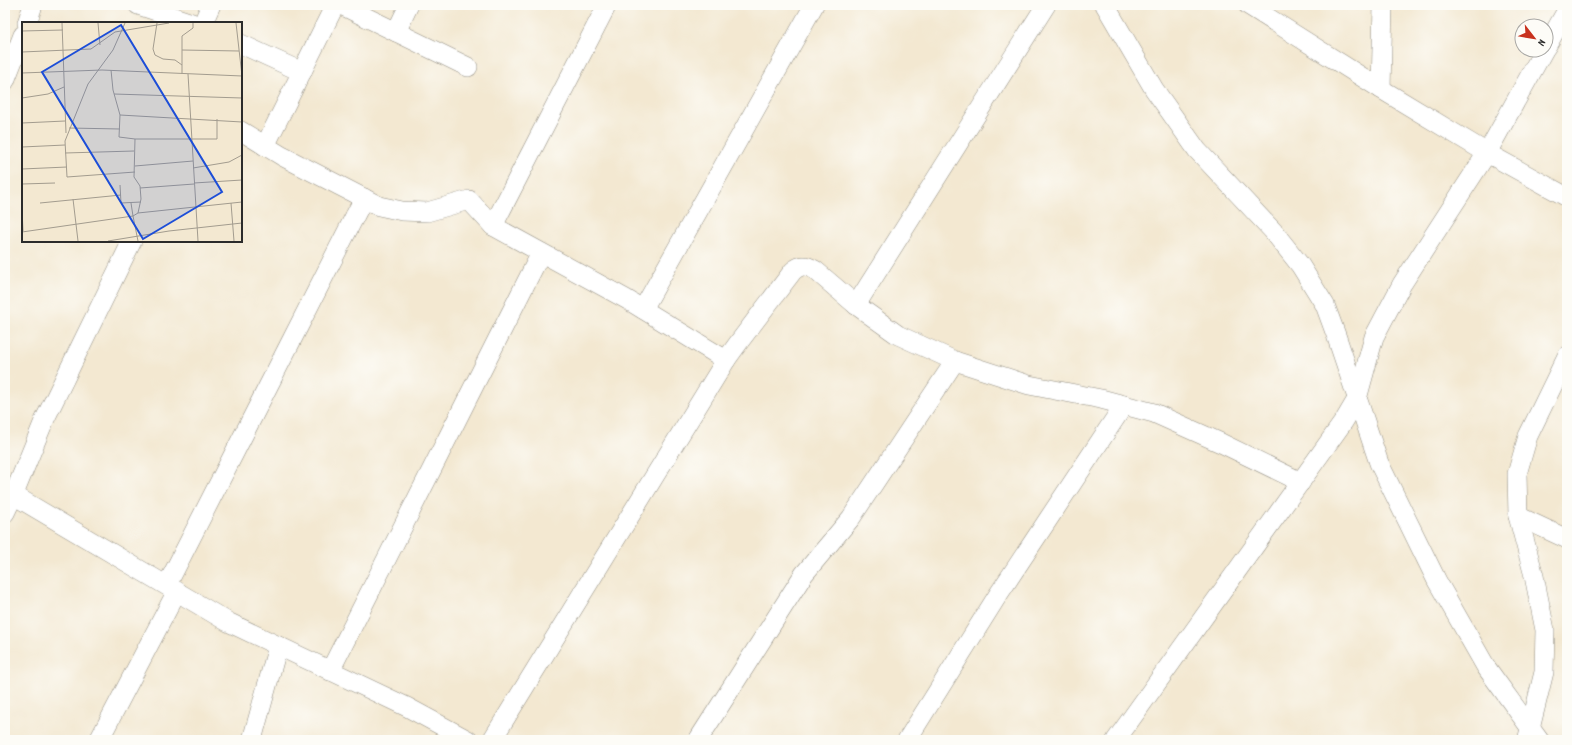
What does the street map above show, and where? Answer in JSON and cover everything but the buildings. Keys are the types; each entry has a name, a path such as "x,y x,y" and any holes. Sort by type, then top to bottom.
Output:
{"street":[{"path":"27,22 32,5"},
{"path":"138,5 189,22"},
{"path":"203,22 211,5"},
{"path":"265,146 335,5"},
{"path":"341,5 468,67"},
{"path":"396,32 410,5"},
{"path":"492,226 607,5"},
{"path":"642,309 814,5"},
{"path":"856,305 1046,5"},
{"path":"1105,5 1154,89 1197,150 1274,231 1300,265 1325,304 1379,464 1437,581 1486,667 1532,736"},
{"path":"1248,5 1382,90 1486,153 1567,197"},
{"path":"1382,90 1383,5"},
{"path":"1554,33 1567,10"},
{"path":"5,81 22,38"},
{"path":"242,44 302,72"},
{"path":"1116,740 1344,421 1357,399 1364,369 1374,338 1402,284 1486,153 1539,58"},
{"path":"242,132 265,146 379,206 402,211 427,212 469,200 492,226 642,309 726,360"},
{"path":"99,740 364,198"},
{"path":"5,513 10,492 132,242"},
{"path":"330,671 541,253"},
{"path":"492,740 726,360 788,276 800,266 808,266 815,270 856,305 898,335 955,361 1029,385 1101,399 1154,413 1221,443 1301,482"},
{"path":"1532,736 1544,672 1545,630 1534,576 1518,516 1517,474 1528,436 1567,356"},
{"path":"698,740 804,574 851,518 955,361"},
{"path":"907,740 998,595 1124,405"},
{"path":"10,492 228,622 407,707 468,740"},
{"path":"1518,516 1567,539"},
{"path":"252,740 278,646"}]}
